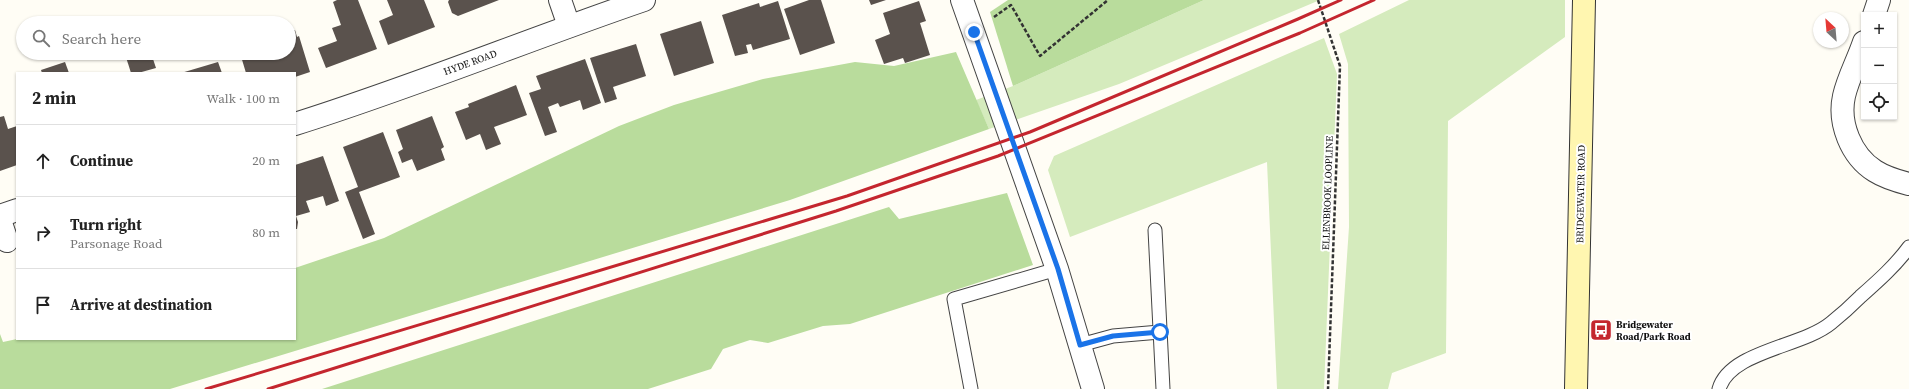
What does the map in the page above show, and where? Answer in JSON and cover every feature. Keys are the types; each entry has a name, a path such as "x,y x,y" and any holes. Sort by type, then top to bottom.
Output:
{"main road":[{"name":"BRIDGEWATER ROAD","path":"1576,389 1584,0"}],"street":[{"path":"560,0 569,26"},
{"name":"HYDE ROAD","path":"296,124 341,109 644,0"},
{"path":"962,0 1058,269 1093,389"},
{"path":"1875,12 1879,0"},
{"path":"1862,48 1844,96 1842,118 1847,137 1859,156 1874,170 1893,180 1909,184"},
{"path":"0,216 16,210"},
{"path":"0,220 7,242"}],"lane":[{"path":"1155,230 1163,389"},
{"path":"1719,389 1729,372 1744,362 1809,336 1830,324 1896,264 1909,247"},
{"path":"971,389 954,299 1058,269"},
{"path":"1080,345 1113,336 1160,332"}],"path":[{"path":"974,32 1011,5 1040,56 1108,0"},
{"name":"ELLENBROOK LOOPLINE","path":"1318,0 1340,66 1328,389"}],"green space":[{"path":"1008,0 1204,0 1013,86 990,12"},
{"path":"1204,0 1320,0 1119,84 989,129 976,100 1013,86"},
{"path":"1409,0 1565,0 1565,37 1448,121 1446,353 1392,373 1388,389 1338,389 1349,227 1348,64 1339,34"},
{"path":"1324,38 1337,74 1324,389 1277,389 1267,162 1070,237 1048,170 1054,156"},
{"path":"956,52 989,129 790,200 170,389 0,389 0,334 3,342 16,339 296,340 296,268 384,238 619,126 674,105 763,79 855,62 894,66"},
{"path":"1007,193 1033,265 850,324 823,326 768,343 750,340 723,349 711,369 648,389 322,389 889,207 899,219"}],"building":[{"path":"337,0 358,0 377,49 326,68 318,48 337,41 332,28 341,25 333,2"},
{"path":"387,0 424,0 435,27 388,45 379,21 393,15"},
{"path":"449,0 499,0 458,16 452,13 448,2"},
{"path":"809,0 821,0 835,43 800,55 784,9"},
{"path":"869,0 886,0 871,5"},
{"path":"778,1 790,39 753,50 751,44 746,45 748,53 735,56 722,15 759,3 760,7"},
{"path":"919,1 926,21 920,23 930,55 905,63 903,58 884,64 875,40 890,34 883,13"},
{"path":"701,21 714,63 674,76 660,34"},
{"path":"296,34 297,37 299,36 310,72 296,77 296,72 246,72 242,60 296,60"},
{"path":"636,44 646,76 613,87 617,99 605,103 590,58"},
{"path":"585,59 601,103 583,110 580,100 560,107 558,103 548,107 557,132 545,136 529,93 541,89 536,76"},
{"path":"127,60 153,60 156,68 142,72 131,72"},
{"path":"65,62 69,72 42,72 41,70"},
{"path":"218,62 222,72 184,72"},
{"path":"516,85 527,115 494,127 501,144 486,150 480,134 466,140 455,112 469,107 468,104"},
{"path":"4,116 8,129 16,126 16,165 0,171 0,117"},
{"path":"432,116 444,147 441,149 445,160 417,171 412,159 402,163 398,152 403,149 396,130"},
{"path":"383,132 400,177 359,192 375,234 363,239 345,192 358,187 343,147"},
{"path":"323,156 339,201 326,206 323,196 306,201 310,212 296,216 296,165"},
{"path":"296,216 298,222 296,229"}],"railway":[{"path":"206,389 847,196 1030,132 1341,0"},
{"path":"268,389 836,211 998,156 1300,33 1374,0"}],"place":[{"name":"Bridgewater Road/Park Road","path":"1601,330"}],"route":[{"path":"974,32 1030,194 1058,269 1080,345 1113,336 1160,332"}]}
